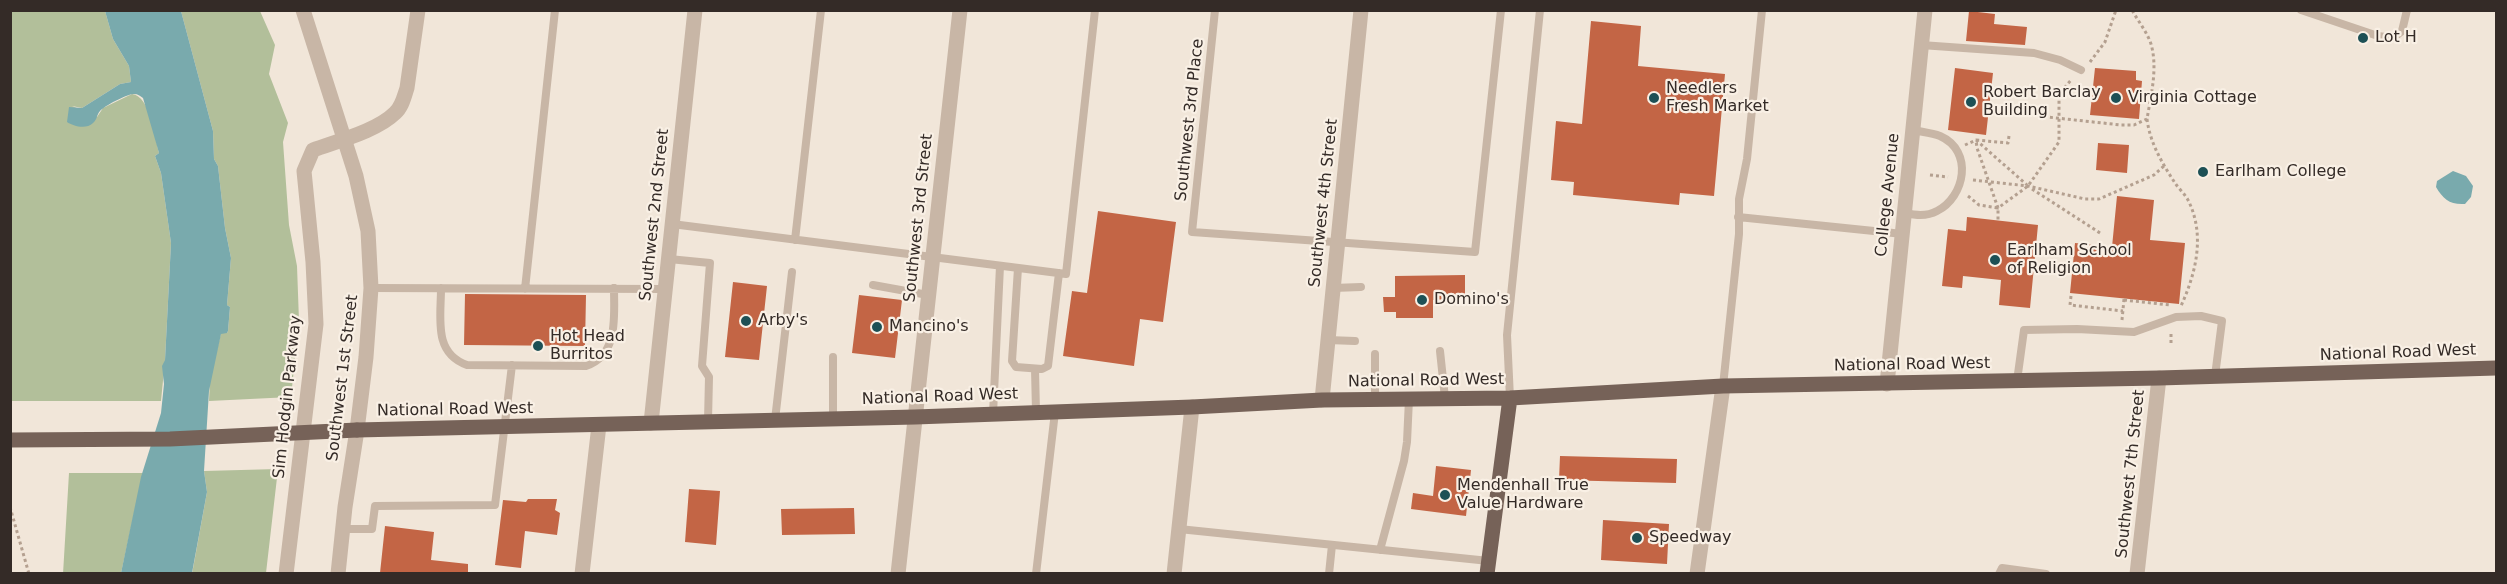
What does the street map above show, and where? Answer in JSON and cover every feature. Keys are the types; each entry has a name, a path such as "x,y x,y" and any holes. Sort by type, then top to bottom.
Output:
{"main road":[{"name":"National Road West","path":"10,440 170,439 357,430 915,417 1191,408 1322,400 1510,398 1723,386 2159,378 2496,368"},
{"path":"1488,567 1510,398"}],"street":[{"name":"Southwest 1st Street","path":"303,10 356,176 368,231 371,288 366,357 342,528 338,573"},
{"path":"344,138 374,127 397,112 407,88 418,10"},
{"name":"Southwest 2nd Street","path":"651,423 695,10"},
{"name":"Southwest 3rd Street","path":"898,573 960,10"},
{"name":"Southwest 4th Street","path":"1322,400 1361,10"},
{"name":"College Avenue","path":"1887,384 1925,10"},
{"name":"Sim Hodgin Parkway","path":"286,573 315,324 313,262 304,171 313,150 344,138"},
{"name":"Southwest 7th Street","path":"2137,573 2159,378"},
{"path":"1696,573 1723,386"},
{"path":"1174,573 1191,408"},
{"path":"582,573 599,425"}],"lane":[{"path":"525,289 555,10"},
{"path":"795,240 821,10"},
{"path":"672,224 1066,274 1095,10"},
{"name":"Southwest 3rd Place","path":"1215,10 1192,232 1338,242"},
{"path":"1338,242 1475,252 1501,10"},
{"path":"1510,398 1507,335 1540,10"},
{"path":"1723,386 1739,234 1738,217 1747,159 1762,10"},
{"path":"2301,10 2378,36 2393,38 2402,31 2408,10"},
{"path":"1922,45 2034,53 2060,60 2081,70"},
{"path":"1904,213 1925,215 1936,212 1955,197 1962,178 1963,163 1957,150 1942,136 1913,130"},
{"path":"1738,217 1903,234"},
{"path":"669,259 710,263 702,366 709,377 708,421"},
{"path":"993,414 1000,266"},
{"path":"1018,268 1012,363 1016,367 1045,368 1049,362 1059,273"},
{"path":"775,420 792,272"},
{"path":"873,285 928,295"},
{"path":"1333,288 1361,287"},
{"path":"371,288 665,289"},
{"path":"441,288 441,335 446,351 455,361 468,365 586,366 598,362 611,342 614,288"},
{"path":"2017,381 2024,330 2078,329 2134,332 2176,316 2201,316 2222,321 2215,376"},
{"path":"1328,340 1355,341"},
{"path":"1440,351 1445,398"},
{"path":"1375,354 1375,399"},
{"path":"833,357 833,418"},
{"path":"342,528 372,529 375,506 495,505 512,365"},
{"path":"1035,369 1036,412"},
{"path":"1380,550 1404,461 1409,399"},
{"path":"1036,573 1055,412"},
{"path":"1179,529 1380,550 1488,567"},
{"path":"1329,573 1332,545"},
{"path":"2000,573 2002,568 2046,573"}],"path":[{"path":"1968,195 1979,205 1998,208 2028,186 2059,141 2060,94 2104,42 2116,10"},
{"path":"2124,300 2180,306 2195,266 2198,245 2196,224 2188,200 2149,135 2147,119 2153,78 2153,58 2150,42 2132,10"},
{"path":"2038,116 2127,125 2134,125 2147,119"},
{"path":"1964,146 1976,140 2008,143 2009,136"},
{"path":"1976,140 2028,186 2100,233"},
{"path":"1976,140 1998,208 1998,221"},
{"path":"1973,180 2028,186 2085,199 2099,199 2154,175 2165,165"},
{"path":"1930,174 1956,178"},
{"path":"2071,296 2070,305 2123,311"},
{"path":"2171,343 2176,316"},
{"path":"10,507 29,573"}],"green space":[{"path":"11,11 105,11 113,39 129,66 131,82 120,84 82,108 72,106 97,117 103,108 132,94 138,96 147,109 159,153 155,156 161,173 171,243 161,401 11,401"},
{"path":"181,11 260,11 275,45 269,74 288,123 283,142 289,225 297,266 299,321 291,397 209,401 210,379 221,333 228,331 230,307 227,305 231,258 218,166 214,159 213,131"},
{"path":"278,469 266,573 192,574 207,492 204,471"},
{"path":"69,473 143,473 121,573 63,574"}],"water":[{"path":"105,11 181,11 213,131 214,159 218,166 231,258 227,305 230,307 228,331 221,334 209,391 204,471 207,492 192,573 121,573 141,477 161,413 171,243 161,173 155,156 159,153 143,98 134,94 117,100 102,109 94,122 87,126 76,126 67,122 69,107 82,108 120,84 131,82 129,66 113,39"},
{"path":"2453,171 2466,176 2473,186 2471,197 2465,204 2448,200 2436,187 2437,181"}],"building":[{"path":"1969,11 1995,14 1994,24 2027,27 2025,45 1966,41"},
{"name":"Needlers Fresh Market","path":"1591,21 1641,26 1638,66 1725,74 1714,196 1680,193 1679,205 1573,195 1574,182 1551,180 1556,121 1582,124"},
{"name":"Robert Barclay Building","path":"1955,68 1993,73 1986,135 1948,130"},
{"name":"Virginia Cottage","path":"2095,68 2136,71 2136,80 2142,81 2139,119 2090,115"},
{"path":"2098,143 2129,145 2127,173 2096,170"},
{"path":"2117,196 2154,200 2150,240 2185,243 2179,304 2070,293 2075,243 2112,247"},
{"path":"1098,211 1176,222 1163,322 1140,319 1134,366 1063,356 1072,291 1087,293"},
{"path":"1967,217 2038,225 2030,308 1999,305 2001,280 1963,276 1962,288 1942,286 1948,229 1966,231"},
{"path":"1465,275 1465,296 1446,296 1446,299 1433,300 1433,318 1396,318 1396,312 1384,312 1383,297 1395,297 1395,276"},
{"name":"Arby's","path":"733,282 767,286 759,360 725,357"},
{"path":"465,294 586,295 585,346 464,345"},
{"name":"Mancino's","path":"859,295 902,300 895,358 852,353"},
{"path":"1560,456 1677,459 1676,483 1559,480"},
{"path":"1436,466 1471,470 1466,516 1411,509 1413,493 1433,496"},
{"path":"689,489 720,491 716,545 685,542"},
{"path":"528,499 557,499 555,510 560,513 557,535 525,531 521,568 495,565 503,500 526,502"},
{"path":"854,508 855,534 782,535 781,509"},
{"path":"1603,520 1669,524 1667,564 1601,560"},
{"path":"385,526 434,532 431,560 468,564 468,573 380,573"}],"place":[{"name":"Lot H","path":"2363,38"},
{"name":"Needlers Fresh Market","path":"1654,98"},
{"name":"Virginia Cottage","path":"2116,98"},
{"name":"Robert Barclay Building","path":"1971,102"},
{"name":"Earlham College","path":"2203,172"},
{"name":"Earlham School of Religion","path":"1995,260"},
{"name":"Domino's","path":"1422,300"},
{"name":"Arby's","path":"746,321"},
{"name":"Mancino's","path":"877,327"},
{"name":"Hot Head Burritos","path":"538,346"},
{"name":"Mendenhall True Value Hardware","path":"1445,495"},
{"name":"Speedway","path":"1637,538"}]}
